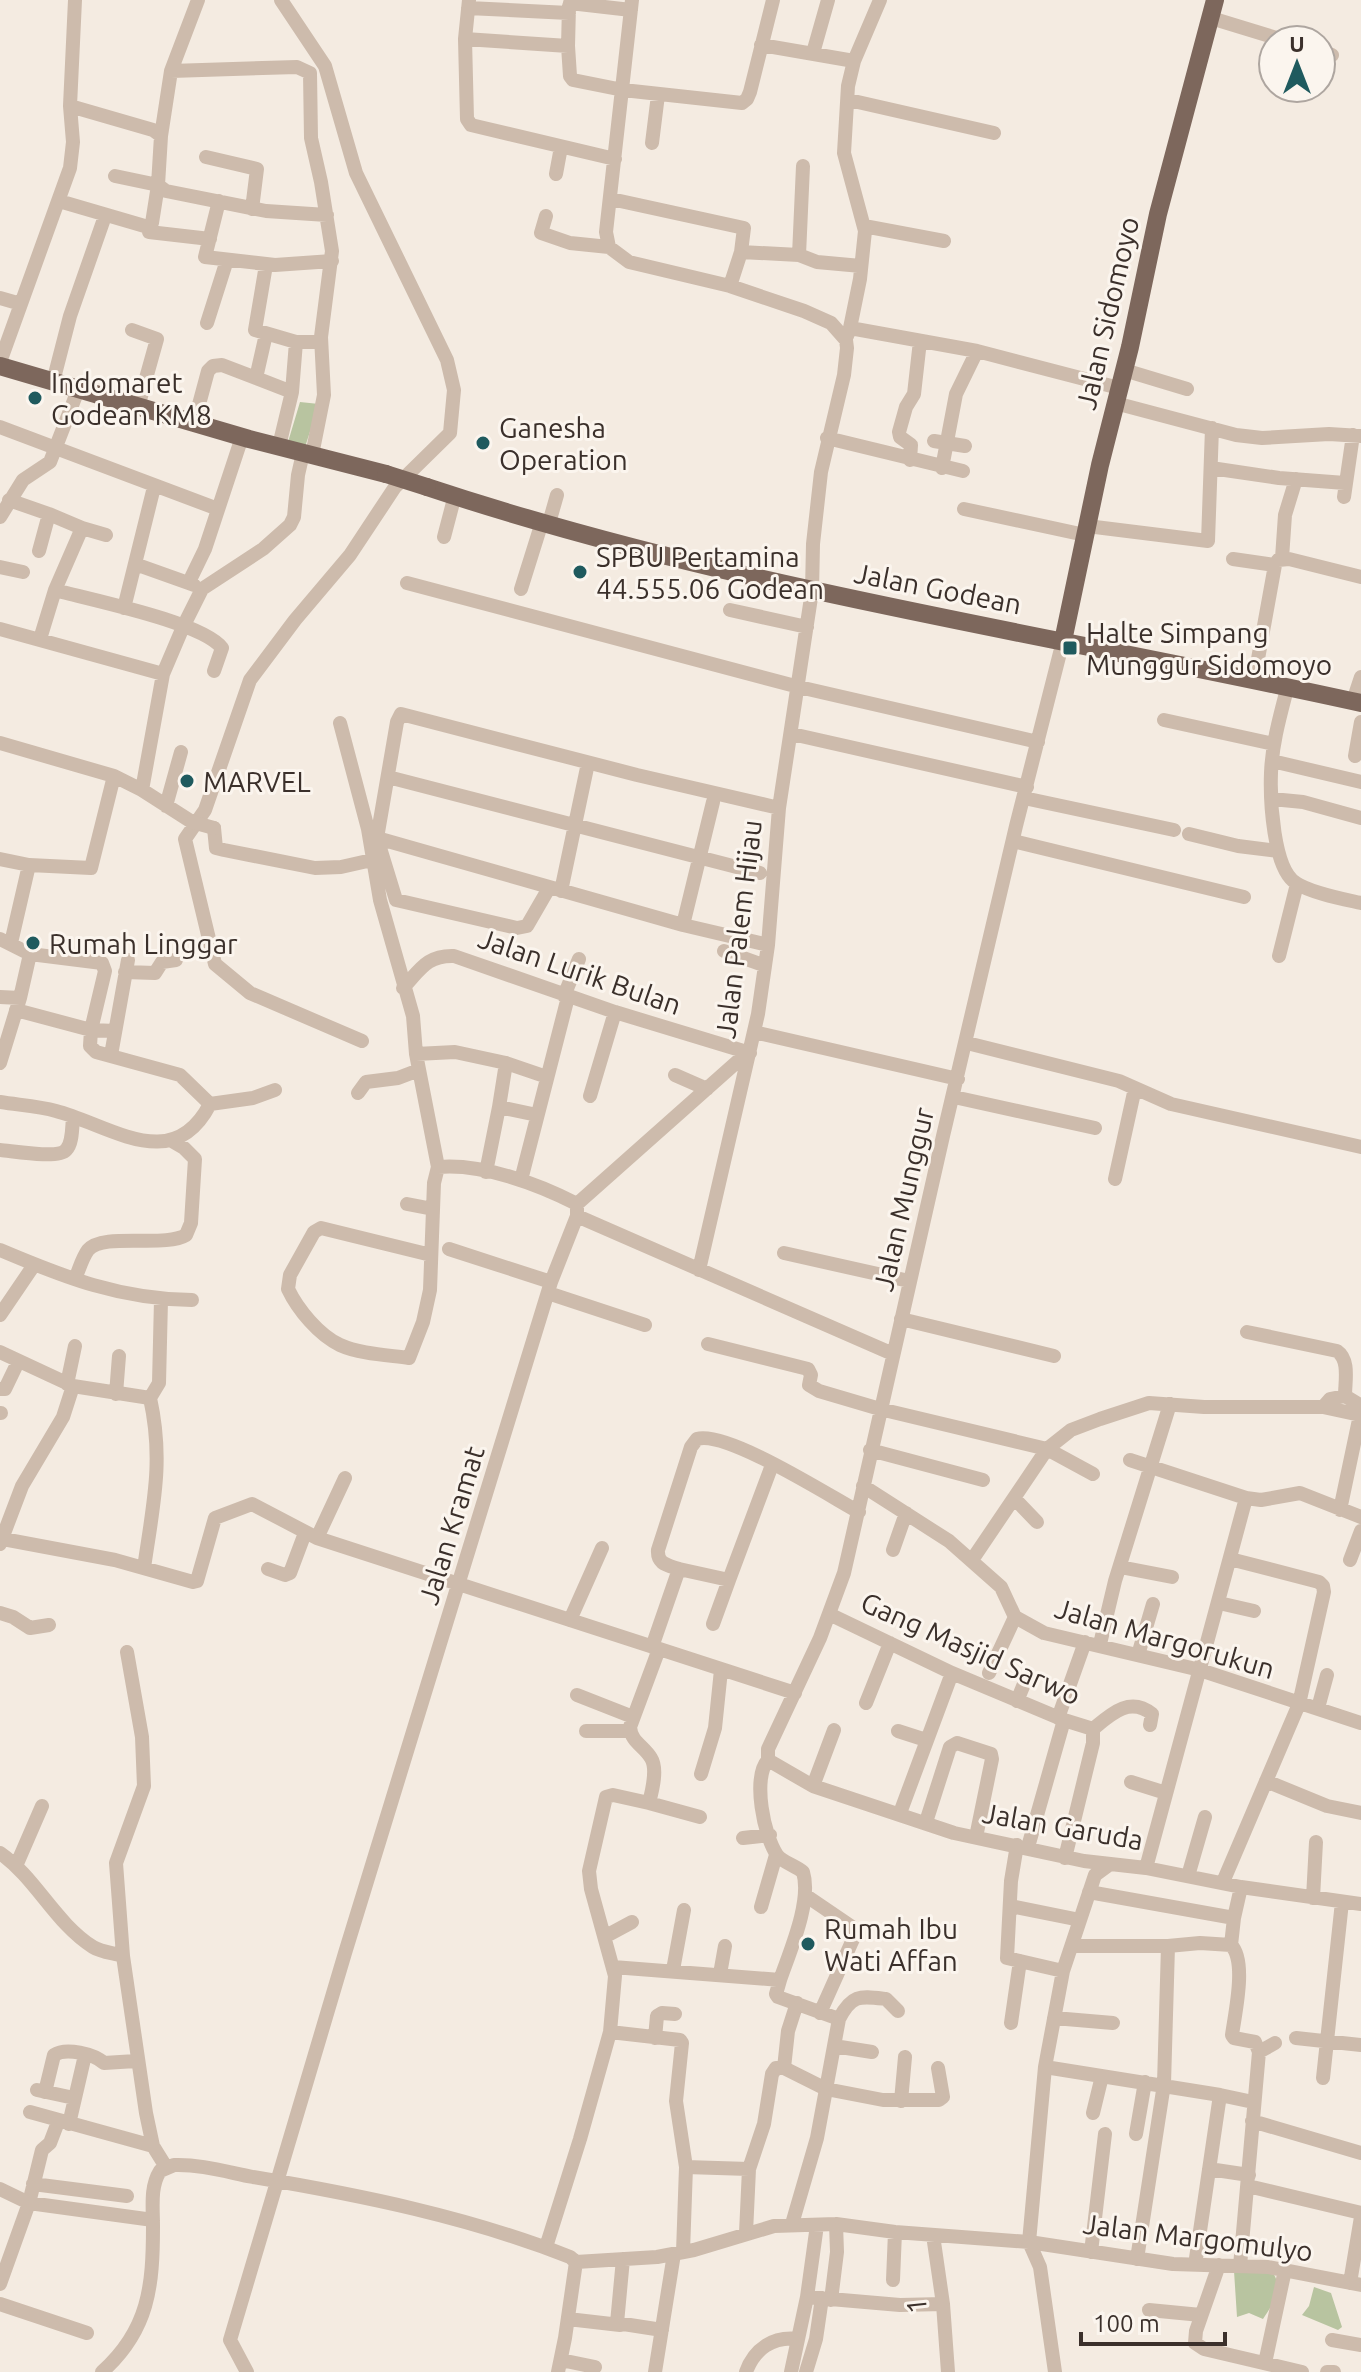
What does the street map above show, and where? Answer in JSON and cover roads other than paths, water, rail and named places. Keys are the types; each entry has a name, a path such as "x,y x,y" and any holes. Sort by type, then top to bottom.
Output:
{"main road":[{"name":"Jalan Sidomoyo","path":"1063,641 1158,214 1213,9"},
{"name":"Jalan Godean","path":"0,364 78,390 386,474 650,552 812,591 1357,702"}],"street":[{"path":"0,364 70,168 75,0"},
{"path":"148,227 152,223 158,185 161,136 171,71 198,0"},
{"path":"281,0 325,66 356,173 447,360 454,390 450,433 395,487 350,555 250,680 205,810 185,839 215,964 250,993 362,1041"},
{"path":"570,5 568,46 573,80 658,95 742,103 750,92 773,0"},
{"path":"813,53 828,0"},
{"name":"Jalan Palem Hijau","path":"699,1270 754,1032 768,945 779,812 812,591 815,529 827,438 844,375 861,266 864,226 844,153 848,86 854,61 880,0"},
{"path":"609,247 606,232 611,199 632,5 469,4 465,39 467,119 471,125 615,159"},
{"path":"1213,9 1257,28"},
{"path":"465,39 568,46"},
{"path":"761,45 854,61"},
{"path":"135,564 197,586 263,549 290,525 294,517 298,475 308,454 324,395 321,342 332,261 327,215 311,138 310,73 297,67 171,71"},
{"path":"555,82 570,76"},
{"path":"652,143 658,95"},
{"path":"849,100 994,133"},
{"path":"70,106 153,130 161,136"},
{"path":"556,174 561,147"},
{"path":"206,157 257,169 252,209"},
{"path":"799,255 803,166"},
{"path":"115,176 158,185 166,191 252,209 327,215"},
{"path":"611,199 741,226 745,230 741,252 730,286"},
{"path":"59,201 148,227"},
{"path":"219,201 205,257 266,265 332,261"},
{"path":"53,382 70,316 105,216"},
{"path":"546,216 541,233 570,243 609,247 629,262 730,286 831,323 848,334 920,341 977,351 1119,387 1212,428 1236,435 1262,438 1357,436 1344,490 1296,479 1211,468"},
{"path":"864,226 944,241"},
{"path":"148,227 149,232 210,239"},
{"path":"741,252 799,255 817,262 861,266"},
{"path":"207,323 227,260"},
{"path":"266,265 255,330 296,342 321,342"},
{"path":"0,298 21,304"},
{"path":"132,330 155,336 158,343 138,407"},
{"path":"256,378 266,334"},
{"path":"910,460 911,445 900,437 899,432 906,407 914,394 920,341"},
{"path":"279,446 292,392 296,342"},
{"path":"942,468 940,442 956,394 977,351"},
{"path":"194,423 210,368 222,365 292,392"},
{"path":"1119,387 1187,389"},
{"path":"0,517 23,480 50,462 78,390"},
{"path":"0,427 218,509"},
{"path":"964,509 1086,530 1208,541 1212,428"},
{"path":"142,790 163,674 179,625 197,586 198,560 205,549 242,437"},
{"path":"827,438 963,471"},
{"path":"940,442 965,446"},
{"path":"1254,681 1285,515 1296,479"},
{"path":"124,608 154,487"},
{"path":"444,537 455,495"},
{"path":"521,589 557,495"},
{"path":"9,500 106,535"},
{"path":"39,551 49,514"},
{"path":"40,639 55,590 82,528"},
{"path":"1233,559 1278,562 1361,577"},
{"path":"0,567 23,572"},
{"path":"407,583 799,687 1038,742"},
{"path":"55,590 179,625 220,644 222,648 214,671"},
{"path":"730,610 807,627"},
{"path":"0,629 163,674"},
{"name":"Jalan Munggur","path":"776,1855 759,1784 760,1771 768,1760 768,1749 795,1693 844,1573 909,1281 1063,641"},
{"path":"1357,702 1361,677"},
{"path":"1287,689 1272,761 1272,799 1282,867 1297,884 1361,903"},
{"path":"1164,720 1274,744"},
{"path":"587,766 574,827 555,890 527,926 517,928 396,900 377,838 397,722 587,766 779,812"},
{"path":"1355,756 1361,722"},
{"path":"340,723 368,829 380,900 413,1016 416,1054 438,1167 428,1304 409,1358 340,1345 300,1309 288,1289 290,1275 314,1232 321,1228 431,1255"},
{"path":"792,734 1238,846 1278,851"},
{"path":"0,743 114,776 192,822 214,828 216,848 315,868 341,867 372,860"},
{"path":"166,806 181,752"},
{"path":"1272,761 1361,782"},
{"path":"587,766 713,802 779,812"},
{"path":"0,859 29,865 91,868 114,776"},
{"path":"388,777 760,873"},
{"path":"1272,799 1303,802 1361,818"},
{"path":"683,925 713,802"},
{"path":"377,838 555,890 768,945"},
{"path":"1013,841 1244,897"},
{"path":"29,865 6,941 30,954 102,963 105,971 90,1046 180,1075 210,1104"},
{"path":"1279,956 1297,884"},
{"path":"724,951 763,965"},
{"path":"0,1063 30,954"},
{"name":"Jalan Lurik Bulan","path":"403,988 429,960 454,956 566,996 748,1053"},
{"path":"521,1180 566,996 579,959"},
{"path":"111,1055 126,966 155,973 162,962 176,960"},
{"path":"0,997 91,1030 115,1031"},
{"path":"590,1096 615,1012"},
{"path":"754,1032 958,1079"},
{"path":"967,1043 1107,1078 1171,1104 1361,1147"},
{"path":"416,1054 455,1052 506,1063 547,1077"},
{"path":"577,1210 748,1053"},
{"path":"486,1172 506,1063"},
{"path":"358,1093 366,1082 398,1078 419,1070"},
{"path":"675,1075 707,1089"},
{"path":"1115,1179 1135,1088"},
{"path":"172,1141 190,1131 210,1104 253,1098 275,1090"},
{"path":"954,1097 1095,1128"},
{"path":"0,1102 55,1110 136,1140 172,1141 195,1159 191,1223 186,1235 169,1241 140,1239 94,1245 86,1253 75,1279"},
{"path":"499,1107 537,1115"},
{"path":"0,1150 53,1155 63,1153 68,1148 73,1117"},
{"path":"438,1167 451,1166 521,1180 699,1270 893,1354"},
{"path":"407,1204 433,1209"},
{"name":"Jalan Kramat","path":"247,2372 230,2340 549,1288 577,1210"},
{"path":"449,1249 645,1325"},
{"path":"0,1250 34,1265 125,1295 192,1300"},
{"path":"784,1253 909,1281"},
{"path":"0,1315 34,1265"},
{"path":"144,1568 158,1466 158,1441 150,1398 159,1383 161,1300"},
{"path":"901,1319 1054,1356"},
{"path":"1247,1332 1337,1351 1345,1361 1345,1396"},
{"path":"708,1344 808,1369 812,1388 880,1409 1047,1449 1093,1474"},
{"path":"75,1346 63,1417 22,1486 2,1539 144,1568 188,1582 197,1581 215,1518 252,1504 311,1536 795,1693"},
{"path":"0,1352 70,1385 150,1398"},
{"path":"116,1394 119,1356"},
{"path":"0,1389 5,1389 18,1362"},
{"path":"1323,1407 1330,1399 1345,1396 1360,1405 1358,1441 1340,1510"},
{"path":"972,1560 1047,1449 1071,1430 1134,1406 1149,1403 1204,1407 1323,1407 1360,1415"},
{"path":"1063,1971 1007,1958 1011,1881 1061,1719 1120,1567 1170,1404"},
{"path":"729,1580 679,1569 661,1563 658,1558 691,1447 697,1439 720,1439 859,1512"},
{"path":"870,1450 983,1480"},
{"path":"1130,1460 1246,1498 1261,1500 1300,1493 1361,1517"},
{"path":"713,1624 772,1465"},
{"path":"268,1569 285,1575 290,1573 345,1478"},
{"name":"Jalan Margorukun","path":"863,1486 949,1541 1001,1587 1015,1617 1044,1633 1200,1670 1361,1723"},
{"path":"1014,1498 1037,1522"},
{"path":"1146,1868 1246,1498"},
{"path":"893,1550 906,1513"},
{"path":"1350,1560 1361,1531"},
{"path":"570,1620 602,1548"},
{"path":"1223,1882 1299,1704 1323,1586 1319,1582 1230,1559"},
{"path":"1120,1567 1172,1577"},
{"path":"649,1803 653,1759 636,1742 632,1724 679,1569"},
{"path":"1219,1603 1254,1611"},
{"path":"1138,1655 1153,1604"},
{"path":"0,1613 30,1628 49,1625"},
{"name":"Gang Masjid Sarwo","path":"829,1614 952,1673 1061,1719 1093,1729"},
{"path":"989,1673 1015,1617"},
{"path":"866,1703 890,1643"},
{"path":"127,1652 142,1737 144,1786 116,1863 123,1956 136,2061 153,2146 166,2167"},
{"path":"701,1774 715,1728 721,1670"},
{"path":"900,1813 952,1673"},
{"path":"1318,1708 1327,1675"},
{"path":"1017,1701 1024,1684"},
{"path":"577,1695 632,1724"},
{"path":"1065,1858 1093,1743 1093,1729 1113,1713 1132,1706 1152,1714 1150,1725"},
{"path":"586,1731 632,1724"},
{"path":"813,1786 834,1730"},
{"path":"898,1731 926,1740"},
{"path":"926,1822 950,1747 957,1743 986,1751 992,1759 976,1837"},
{"name":"Jalan Garuda","path":"768,1760 813,1786 954,1833 1023,1846 1065,1858 1146,1868 1241,1887 1361,1904"},
{"path":"1266,1781 1327,1806 1361,1813"},
{"path":"1131,1782 1166,1793"},
{"path":"546,2247 610,2032 615,1976 589,1871 606,1797 613,1795 700,1817"},
{"path":"16,1866 42,1806"},
{"path":"1188,1876 1205,1817"},
{"path":"743,1838 770,1835"},
{"path":"1313,1898 1316,1842"},
{"path":"0,1853 95,1949 123,1956"},
{"path":"761,1907 776,1855 803,1872 805,1895 777,1990 778,1997 839,2019"},
{"path":"1084,1861 1095,1875"},
{"path":"1055,2372 1040,2267 1029,2242 1045,2067 1063,1971 1095,1875 1110,1864"},
{"path":"1231,1945 1241,1887"},
{"path":"1089,1892 1234,1918"},
{"path":"805,1895 855,1929 820,2013"},
{"path":"1323,2078 1342,1902"},
{"path":"1010,1906 1080,1920"},
{"path":"673,1970 684,1910"},
{"path":"606,1936 632,1922"},
{"path":"1072,1946 1200,1943 1231,1945 1235,1949 1239,1964 1232,2035 1255,2042 1259,2052 1240,2266"},
{"path":"720,1974 725,1946"},
{"path":"1137,2259 1164,2084 1168,1946"},
{"path":"1011,2023 1020,1961"},
{"path":"613,1967 780,1980"},
{"path":"792,2224 817,2138 839,2019 847,2003 857,1998 886,1999 898,2011"},
{"path":"784,2068 788,2031 797,2003"},
{"path":"655,2038 657,2016 662,2013 675,2014"},
{"path":"1054,2018 1113,2023"},
{"path":"610,2032 680,2040 682,2043 676,2101 686,2167 679,2253 655,2372"},
{"path":"1296,2038 1361,2045"},
{"path":"1259,2052 1275,2043"},
{"path":"834,2046 872,2052"},
{"path":"74,2098 41,2091 56,2053 95,2056 104,2063 136,2061"},
{"path":"0,2284 29,2203 42,2150 63,2123 74,2098 85,2055"},
{"path":"901,2101 905,2057"},
{"path":"1045,2067 1164,2084 1253,2102"},
{"path":"746,2233 749,2169 764,2124 772,2074 776,2068 784,2068 826,2089 901,2101 939,2100 943,2097 938,2068"},
{"path":"1093,2113 1102,2076"},
{"path":"1136,2134 1145,2082"},
{"path":"1195,2265 1220,2095"},
{"path":"30,2112 153,2146"},
{"path":"1252,2121 1361,2153"},
{"path":"1091,2252 1105,2134"},
{"path":"102,2372 125,2350 144,2312 152,2274 153,2187 160,2171 183,2164 277,2180 417,2210 546,2247 570,2257 576,2262 560,2366 595,2367"},
{"path":"686,2167 749,2169"},
{"path":"1209,2169 1361,2215 1356,2284"},
{"path":"33,2184 127,2196"},
{"path":"0,2189 29,2203 153,2220"},
{"name":"Jalan Margomulyo","path":"576,2262 679,2253 746,2233 792,2224 836,2224 895,2232 1029,2242 1195,2265 1285,2270 1356,2284"},
{"path":"791,2372 798,2339 820,2298 837,2252 836,2224"},
{"path":"806,2372 816,2339 820,2298 817,2225"},
{"path":"893,2280 895,2232"},
{"name":"1","path":"933,2235 943,2304 948,2372"},
{"path":"620,2325 616,2317 623,2259"},
{"path":"1219,2265 1195,2339 1199,2346 1302,2372"},
{"path":"1265,2363 1285,2270"},
{"path":"820,2298 900,2305 943,2304"},
{"path":"0,2304 87,2333"},
{"path":"1149,2310 1201,2315"},
{"path":"568,2319 662,2330"},
{"path":"746,2372 754,2355 767,2345 785,2338 798,2339"},
{"path":"1332,2340 1361,2345"},
{"path":"1327,2372 1334,2372"}],"place":[{"name":"Indomaret Godean KM8","path":"35,398"},
{"name":"Ganesha Operation","path":"483,443"},
{"name":"SPBU Pertamina 44.555.06 Godean","path":"580,572"},
{"name":"Halte Simpang Munggur Sidomoyo","path":"1070,648"},
{"name":"MARVEL","path":"187,781"},
{"name":"Rumah Linggar","path":"33,943"},
{"name":"Rumah Ibu Wati Affan","path":"808,1944"}]}
